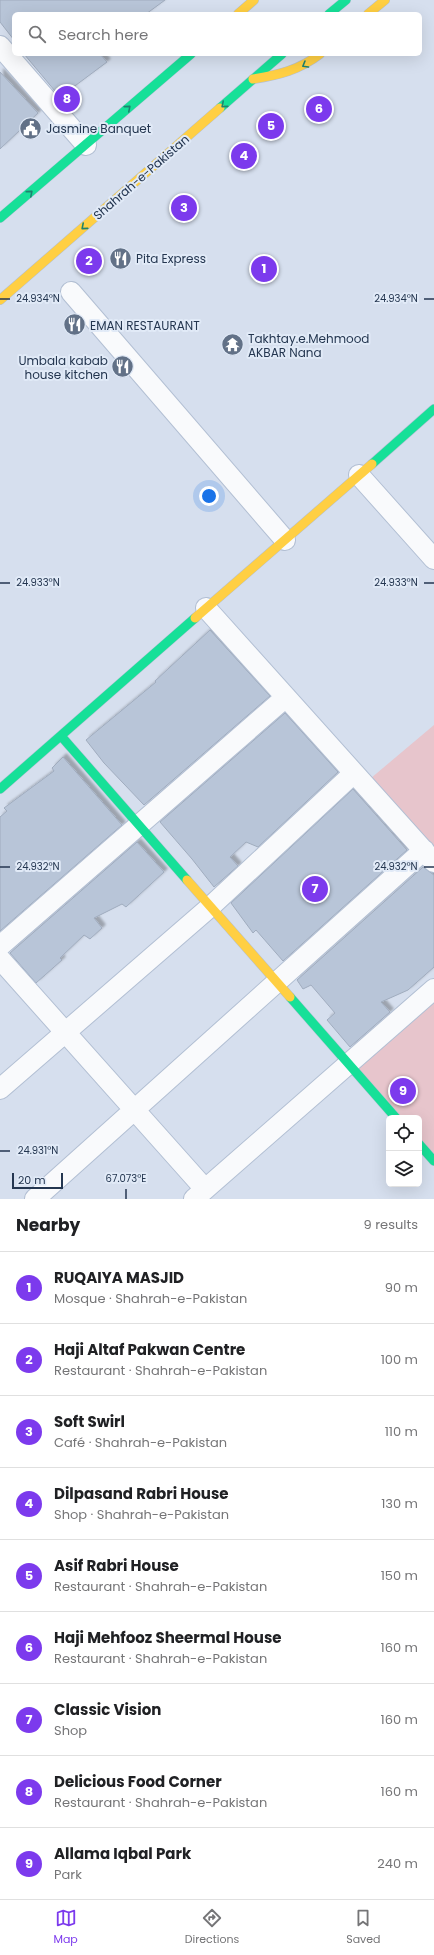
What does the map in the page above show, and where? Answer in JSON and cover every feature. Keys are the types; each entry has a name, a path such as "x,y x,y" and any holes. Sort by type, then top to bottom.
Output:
{"main road":[{"path":"233,12 254,0"},
{"path":"331,12 346,0"},
{"path":"370,12 385,0"},
{"path":"0,218 189,56"},
{"name":"Shahrah-e-Pakistan","path":"0,300 280,56"},
{"path":"253,79 289,74 308,64 318,56"},
{"path":"0,789 434,409"},
{"path":"61,736 393,1115"},
{"path":"422,1148 434,1162"}],"street":[{"path":"0,46 86,144"},
{"path":"70,292 285,540"},
{"path":"359,475 434,559"},
{"path":"35,1199 277,982 429,856 206,608"},
{"path":"0,946 286,697"},
{"path":"0,1089 210,906 354,773"},
{"path":"0,960 134,1110 199,1194 434,989"}],"shaded area":[{"path":"434,725 434,861 364,784"},
{"path":"434,989 434,1161 422,1147 422,1115 393,1115 348,1063"}],"building":[{"path":"0,0 165,0 149,12 12,12 12,37 0,22"},
{"path":"26,56 102,56 107,62 60,97"},
{"path":"0,72 38,113 0,149"},
{"path":"210,630 270,696 144,805 104,763 86,740 156,682 155,681"},
{"path":"285,713 338,772 258,847 246,842 230,857 238,866 214,887 160,822"},
{"path":"63,757 122,825 0,931 0,817 7,811 4,808 54,771 52,768"},
{"path":"353,789 407,850 283,961 256,930 253,933 231,903"},
{"path":"137,842 164,872 126,907 122,904 94,918 102,928 90,939 84,935 60,958 62,960 36,983 10,953"},
{"path":"423,867 434,875 434,967 408,990 381,1002 390,1012 350,1047 327,1020 335,1013 311,985 303,989 297,980"}],"traffic: fast":[{"path":"331,12 346,0"},
{"path":"0,218 189,56"},
{"path":"220,108 280,56"},
{"path":"372,464 434,409"},
{"path":"0,789 195,618"},
{"path":"61,736 187,880"},
{"path":"290,997 393,1115"},
{"path":"422,1147 434,1161"}],"traffic: slow":[{"path":"240,12 254,0"},
{"path":"370,12 385,0"},
{"path":"253,79 288,71 317,56"},
{"path":"0,300 220,108"},
{"path":"195,618 372,464"},
{"path":"187,880 290,997"}],"place":[{"name":"Delicious Food Corner","path":"67,99"},
{"name":"Haji Mehfooz Sheermal House","path":"319,109"},
{"name":"Asif Rabri House","path":"271,126"},
{"name":"Jasmine Banquet","path":"31,128"},
{"name":"Dilpasand Rabri House","path":"244,156"},
{"name":"Soft Swirl","path":"184,208"},
{"name":"Pita Express","path":"120,258"},
{"name":"Haji Altaf Pakwan Centre","path":"89,261"},
{"name":"RUQAIYA MASJID","path":"264,269"},
{"name":"EMAN RESTAURANT","path":"75,325"},
{"name":"Takhtay.e.Mehmood AKBAR Nana","path":"233,345"},
{"name":"Umbala kabab house kitchen","path":"123,367"},
{"name":"Classic Vision","path":"315,889"},
{"name":"Allama Iqbal Park","path":"403,1091"}]}
